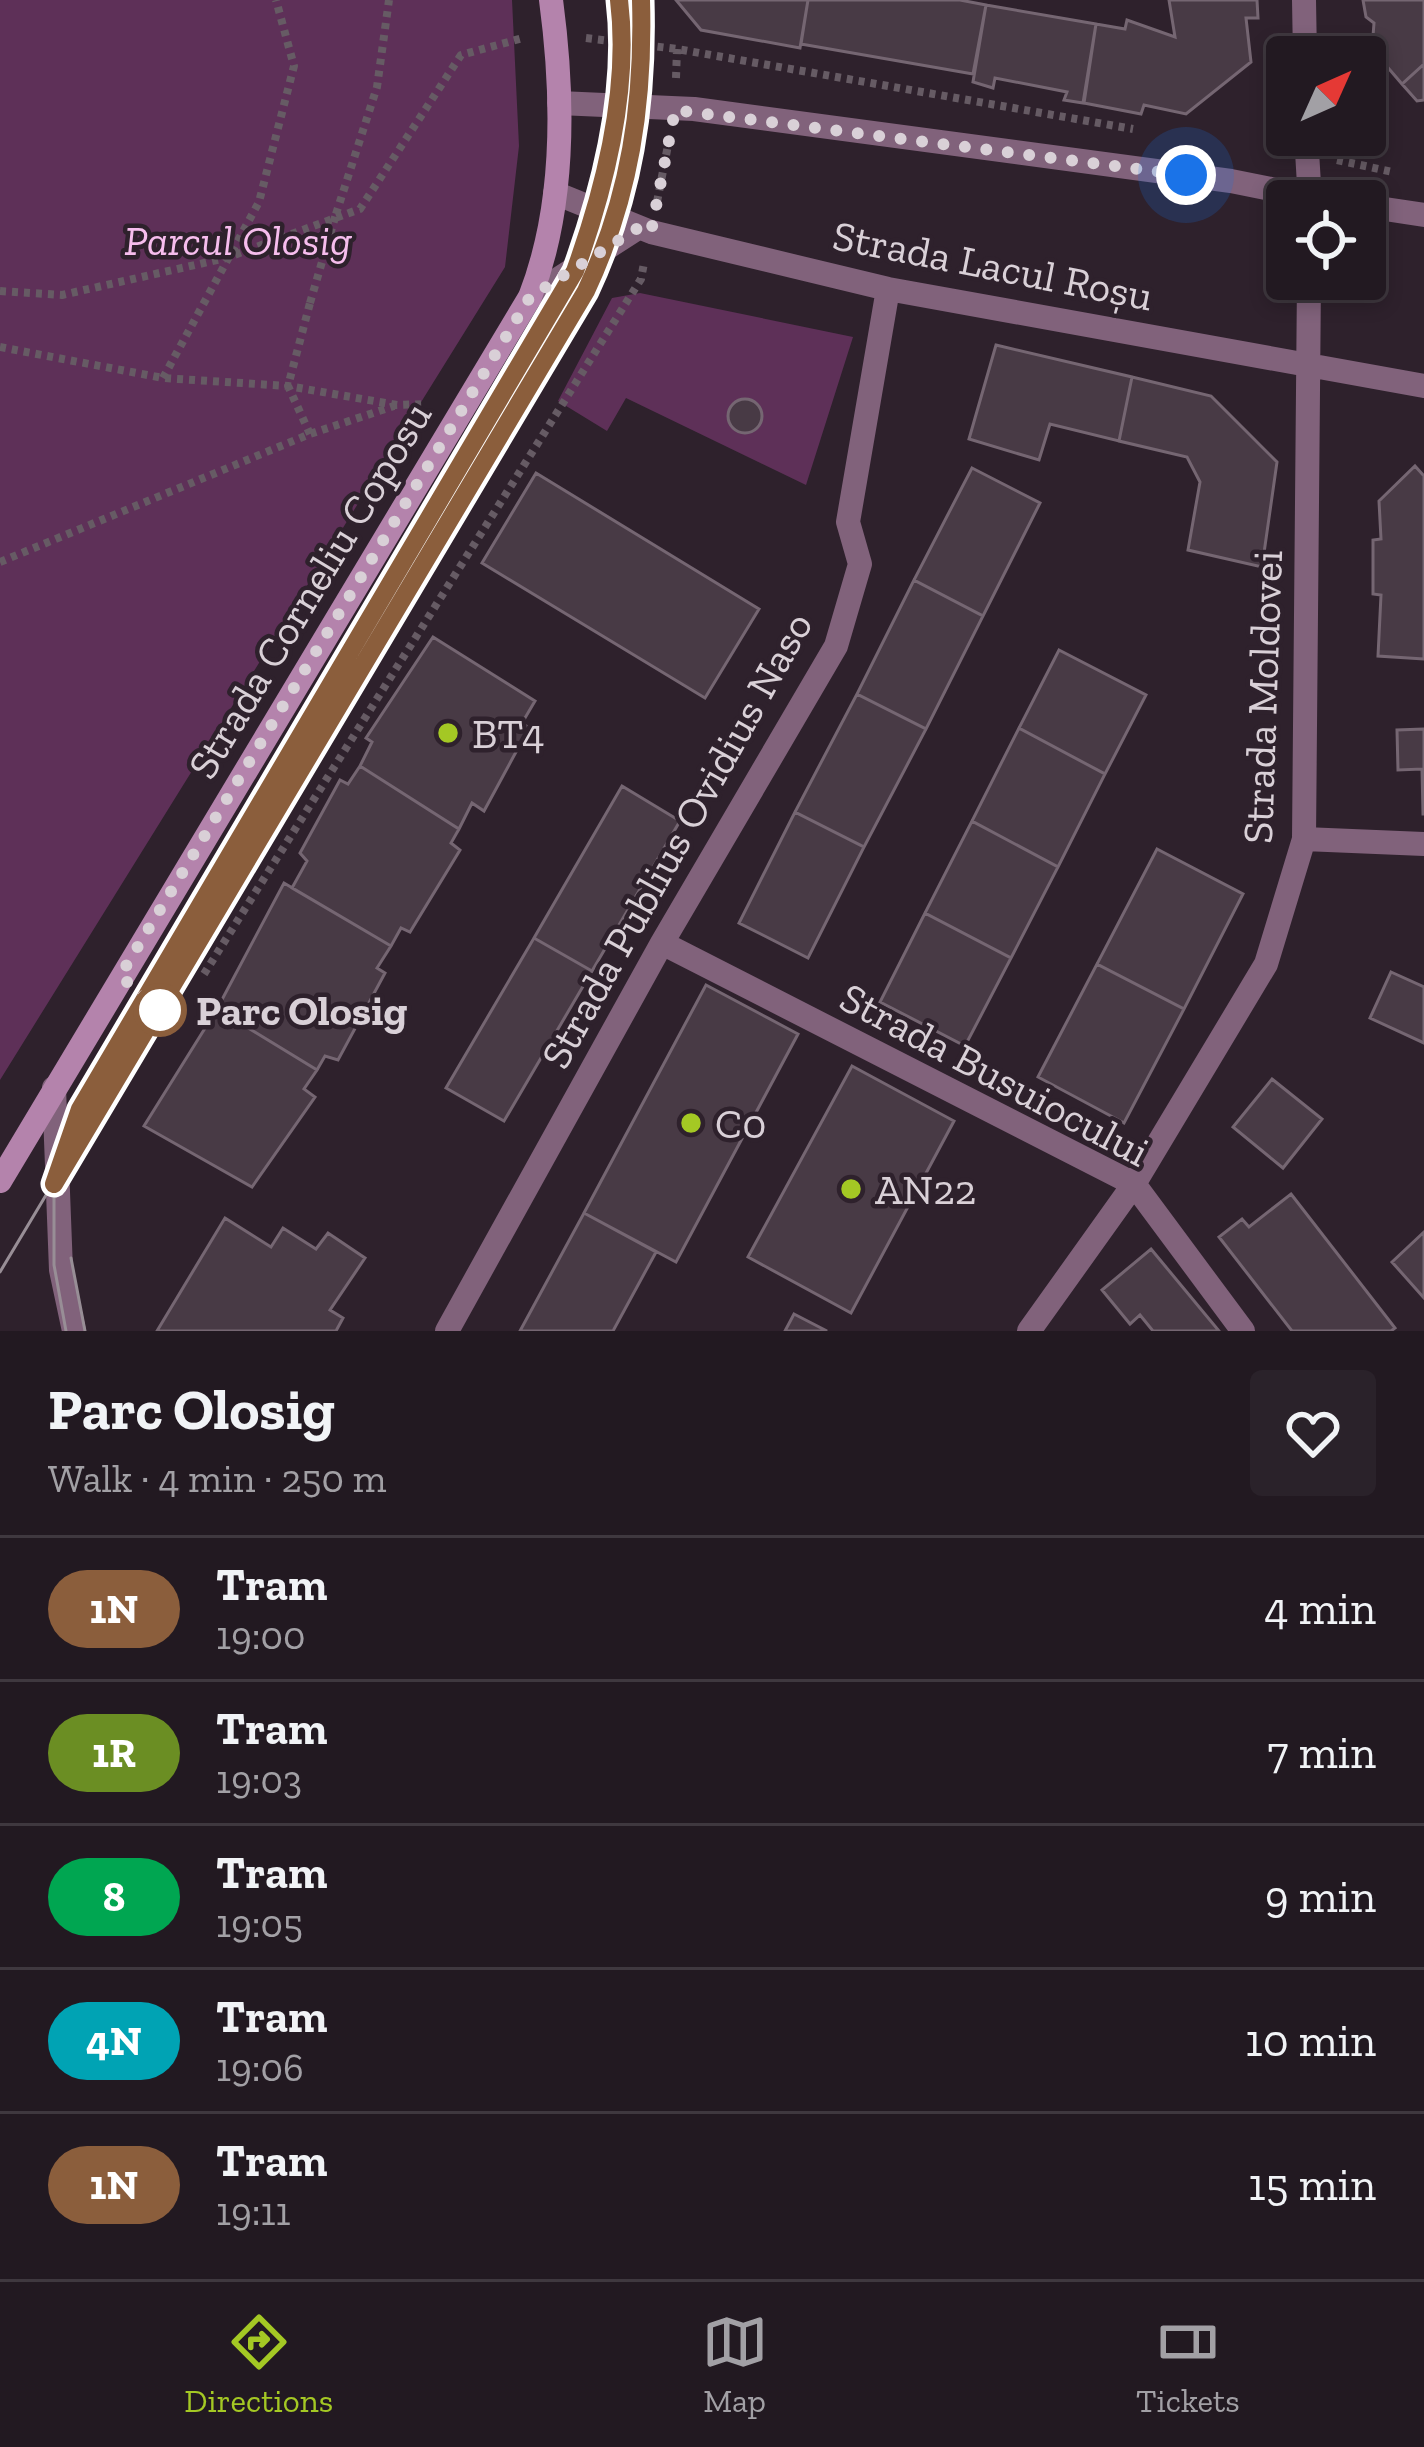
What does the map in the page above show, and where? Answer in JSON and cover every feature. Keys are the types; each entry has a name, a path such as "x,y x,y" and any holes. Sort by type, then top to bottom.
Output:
{"main road":[{"name":"Strada Corneliu Coposu","path":"0,1180 530,297 546,249 555,193 559,104 550,0"}],"street":[{"path":"1304,0 1305,36"},
{"path":"559,104 675,110 1208,178 1266,190"},
{"name":"Strada Lacul Roșu","path":"555,193 644,230 888,289 1424,386"},
{"path":"1386,209 1424,215"},
{"path":"530,297 644,230"},
{"name":"Strada Publius Ovidius Naso","path":"447,1331 662,943 836,646 860,564 848,522 888,289"},
{"name":"Strada Moldovei","path":"1029,1331 1134,1184 1266,964 1304,838 1309,300"},
{"path":"1304,838 1424,844"},
{"name":"Strada Busuiocului","path":"662,943 1134,1184 1243,1331"},
{"path":"54,1088 61,1270 74,1331"}],"path":[{"path":"163,378 259,202 294,66 276,0"},
{"path":"310,434 288,386 376,87 389,0"},
{"path":"0,291 62,295 226,258 360,209 461,55 497,41 555,34 677,49 1154,133"},
{"path":"204,974 641,279 644,230 675,110 677,49"},
{"path":"0,347 163,378 288,386 397,405 469,404"},
{"path":"0,562 310,434 397,405"}],"green space":[{"name":"Parcul Olosig","path":"0,0 512,0 519,146 505,267 0,1080"},
{"path":"640,293 853,337 806,485 626,398 607,431 558,401 612,298"}],"building":[{"path":"676,0 808,0 800,48 701,30"},
{"path":"808,0 960,0 986,5 973,74 801,44"},
{"path":"1169,0 1257,0 1258,18 1246,18 1251,62 1186,114 1144,105 1141,114 1084,103 1096,24 1125,29 1127,20 1175,37"},
{"path":"1363,0 1424,0 1424,64 1402,84 1386,65 1386,36 1373,36 1374,23 1366,17"},
{"path":"986,5 1096,24 1083,103 1064,100 1067,92 995,78 993,88 973,82"},
{"path":"1424,64 1424,100 1417,101 1402,84"},
{"path":"996,345 1132,377 1119,441 1050,424 1039,460 969,439"},
{"path":"1132,377 1211,396 1277,462 1262,567 1188,550 1200,482 1187,457 1119,441"},
{"path":"745,399 757,404 762,416 757,428 745,433 733,428 728,416 733,404"},
{"path":"1415,466 1424,476 1424,659 1378,656 1381,595 1373,594 1373,540 1381,539 1379,501"},
{"path":"972,468 1040,503 983,616 914,580"},
{"path":"536,473 759,609 705,698 482,563"},
{"path":"914,580 983,616 926,729 857,694"},
{"name":"BT4","path":"433,637 535,701 522,723 529,728 484,811 472,803 459,829 360,766 372,742 366,738"},
{"path":"1059,650 1146,695 1105,774 1019,728"},
{"path":"857,694 926,729 864,847 795,812"},
{"path":"1019,728 1105,774 1058,867 972,821"},
{"path":"1424,729 1423,814 1422,769 1398,770 1397,730"},
{"path":"360,766 459,829 451,843 460,850 410,932 401,928 391,946 292,888 307,861 300,853 340,780 348,784"},
{"path":"622,786 680,821 592,971 534,938"},
{"path":"795,812 864,847 808,958 739,923"},
{"path":"972,821 1058,867 1011,958 925,913"},
{"path":"1157,849 1243,894 1184,1009 1097,964"},
{"path":"284,883 391,946 377,968 385,973 338,1060 325,1056 317,1070 217,1009"},
{"path":"925,913 1011,958 965,1046 880,1002"},
{"path":"534,938 592,971 504,1121 446,1088"},
{"path":"1097,964 1184,1009 1124,1123 1038,1077"},
{"path":"1391,972 1424,987 1424,1043 1370,1018"},
{"name":"C0","path":"706,985 798,1034 676,1262 584,1213"},
{"path":"217,1009 317,1070 304,1089 315,1097 252,1187 144,1126"},
{"name":"AN22","path":"852,1066 954,1121 851,1313 748,1257"},
{"path":"1272,1079 1322,1119 1283,1168 1233,1127"},
{"path":"1291,1194 1395,1328 1292,1331 1219,1237 1242,1219 1249,1227"},
{"path":"584,1213 656,1252 613,1331 520,1331"},
{"path":"225,1218 271,1247 283,1228 316,1249 328,1233 365,1258 330,1310 343,1318 336,1331 157,1331"},
{"path":"1424,1232 1424,1298 1392,1262"},
{"path":"1151,1249 1219,1331 1153,1331 1140,1315 1130,1324 1102,1290"},
{"path":"794,1314 827,1331 785,1331"}],"tram line":[{"path":"260,807 575,271 612,137 621,68 619,0"},
{"name":"1N","path":"619,0 615,108 603,175 575,271 80,1109 54,1184 499,446 586,291 616,221 633,151 643,45 641,0"},
{"path":"0,1272 587,291 614,220 632,149 641,0"},
{"path":"54,1189 54,1265 66,1331"},
{"path":"71,1258 85,1331"}],"place":[{"name":"BT4","path":"448,733"},
{"name":"Parc Olosig","path":"160,1010"},
{"name":"C0","path":"691,1123"},
{"name":"AN22","path":"851,1189"}],"route":[{"path":"160,1010 120,976 530,297 638,228 651,232 675,110 1186,175"}]}
